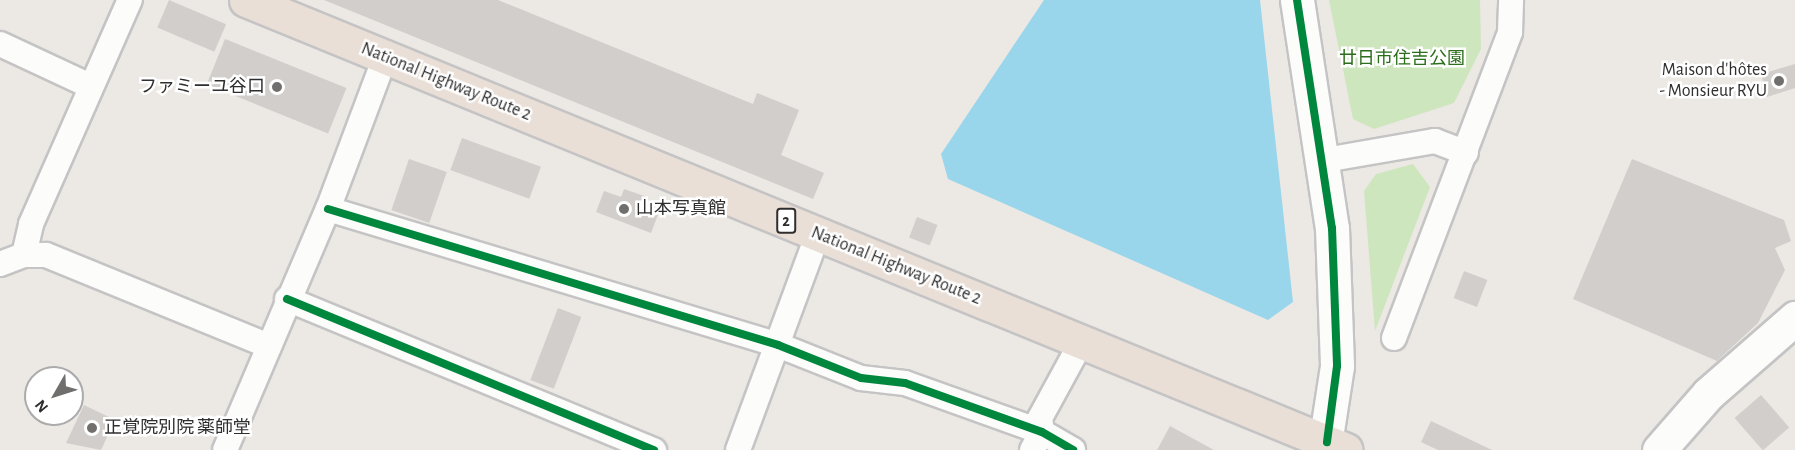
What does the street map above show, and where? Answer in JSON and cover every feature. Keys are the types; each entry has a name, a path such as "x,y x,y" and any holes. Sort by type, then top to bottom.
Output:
{"highway":[{"name":"National Highway Route 2","path":"246,0 1082,341 1332,447"}],"street":[{"path":"24,255 31,224 90,86 130,0"},
{"path":"1297,0 1325,160 1337,345 1332,447"},
{"path":"1394,338 1466,153 1517,5"},
{"path":"0,44 90,86"},
{"path":"225,450 287,299 328,209 385,57"},
{"path":"1325,160 1435,141 1466,153"},
{"path":"328,209 778,345 861,378 905,383 1037,441 1073,450"},
{"path":"738,450 818,234"},
{"path":"0,264 24,255 46,255 269,346"},
{"path":"287,299 654,450"},
{"path":"1659,450 1708,394 1795,318"},
{"path":"1037,441 1040,418 1082,341"}],"green space":[{"name":"廿日市住吉公園","path":"1329,0 1480,0 1481,49 1454,103 1374,129 1353,119"},
{"path":"1413,164 1430,187 1375,331 1364,191 1376,174"}],"water":[{"path":"1044,0 1260,0 1293,302 1268,320 948,179 941,154"}],"building":[{"path":"169,0 226,24 214,52 157,28"},
{"path":"324,0 498,0 753,104 757,93 799,110 781,155 824,173 813,199"},
{"name":"ファミーユ谷口","path":"225,39 346,88 328,134 207,84"},
{"name":"Maison d'hôtes - Monsieur RYU","path":"1795,64 1795,88 1767,97 1761,74"},
{"path":"462,138 541,167 529,199 450,170"},
{"path":"409,159 447,172 429,223 391,210"},
{"path":"1632,159 1784,220 1791,241 1775,248 1785,270 1758,323 1717,361 1573,299"},
{"name":"山本写真館","path":"624,189 647,197 644,206 659,212 651,233 596,212 604,191 621,197"},
{"path":"917,217 938,225 930,245 909,238"},
{"path":"1464,271 1487,280 1477,307 1454,298"},
{"path":"558,308 581,317 554,389 530,380"},
{"path":"1761,395 1789,427 1762,450 1735,418"},
{"name":"正覚院別院 薬師堂","path":"84,405 115,420 101,450 66,443 74,426 84,426"},
{"path":"1431,421 1492,450 1438,450 1421,442"},
{"path":"1170,426 1214,450 1157,450"}],"cycle path":[{"path":"1297,0 1332,228 1337,366 1327,442"},
{"path":"328,209 778,345 861,378 905,383 1042,432 1073,450"},
{"path":"287,299 654,450"}],"place":[{"name":"Maison d'hôtes - Monsieur RYU","path":"1779,81"},
{"name":"ファミーユ谷口","path":"277,87"},
{"name":"山本写真館","path":"624,209"},
{"name":"正覚院別院 薬師堂","path":"92,428"}]}
